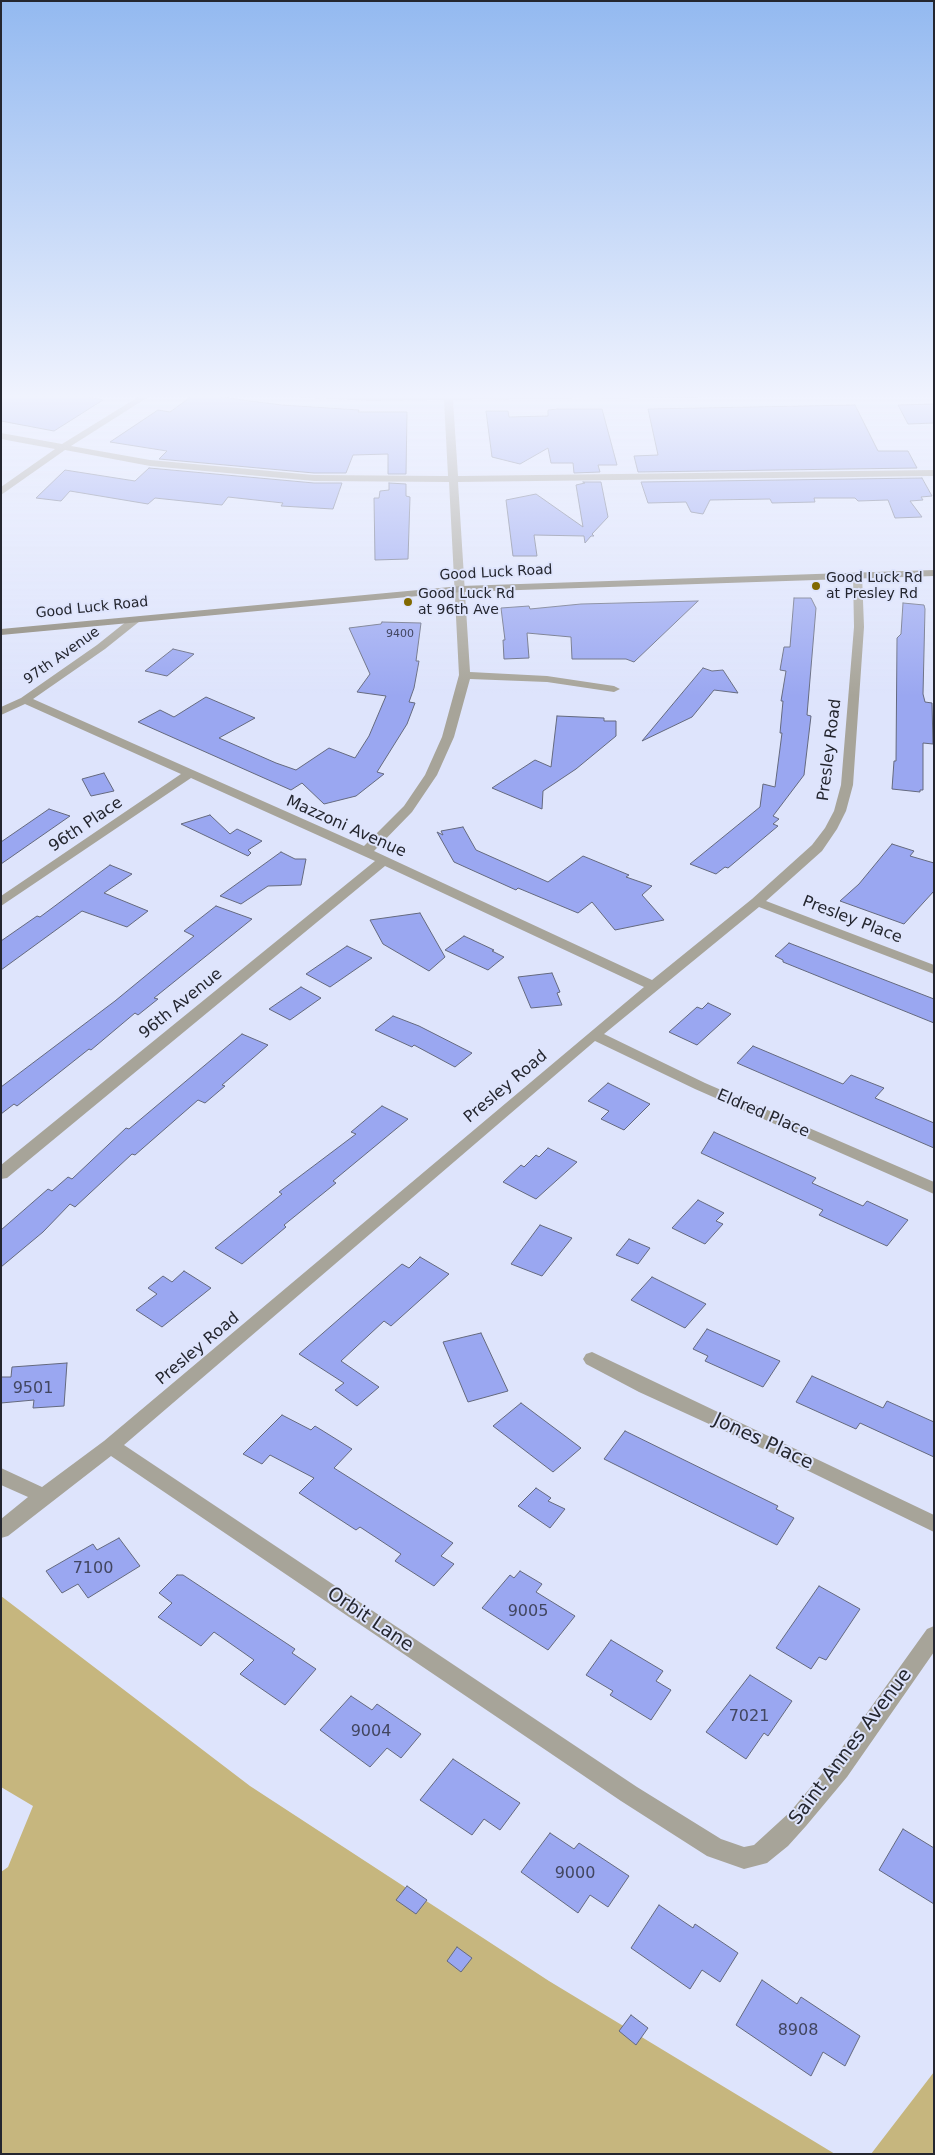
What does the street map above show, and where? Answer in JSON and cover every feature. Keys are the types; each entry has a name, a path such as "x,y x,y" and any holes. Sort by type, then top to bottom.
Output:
{"main road":[{"name":"Good Luck Road","path":"1,632 461,589 934,573"}],"street":[{"path":"366,852 408,809 431,775 448,737 465,675 454,495"},
{"name":"Presley Road","path":"1,1530 43,1496 112,1446 653,986 757,902 816,848 832,829 840,811 849,766 859,627 858,576"},
{"name":"97th Avenue","path":"1,712 25,700 101,647 136,618"},
{"path":"465,675 547,680 614,690"},
{"name":"Mazzoni Avenue","path":"25,700 366,852 653,986"},
{"name":"96th Place","path":"1,902 189,774"},
{"name":"96th Avenue","path":"1,1174 383,861"},
{"name":"Presley Place","path":"757,902 934,970"},
{"name":"Eldred Place","path":"594,1036 700,1086 934,1189"},
{"name":"Jones Place","path":"592,1359 645,1387 762,1440 934,1524"},
{"name":"Orbit Lane","path":"112,1446 629,1794"},
{"path":"1,1476 43,1496"},
{"name":"Saint Annes Avenue","path":"629,1794 715,1848 744,1858 759,1854 786,1832 838,1770 934,1635"}],"shaded area":[{"path":"1,1596 250,1786 549,1981 835,2154 1,2154 1,1872 8,1867 33,1806 1,1787"},
{"path":"934,2072 934,2154 871,2154"}],"building":[{"path":"40,495 67,495 61,501 36,498"},
{"path":"91,495 338,495 333,509 281,506 283,503 228,497 222,505 155,498 148,504"},
{"path":"379,495 406,495 410,497 408,559 375,560 374,498 379,498"},
{"path":"537,495 583,527 578,495 604,495 608,517 592,534 594,536 591,536 585,543 584,536 534,535 537,556 513,556 506,500"},
{"path":"645,495 932,496 921,497 923,500 910,501 922,517 895,518 888,500 858,501 855,498 814,498 815,502 772,503 770,499 710,500 703,514 691,512 686,502 648,503"},
{"path":"794,598 811,598 816,608 807,715 811,716 804,775 773,816 779,819 773,824 778,826 728,868 725,867 716,874 690,864 760,807 763,784 775,787 782,733 780,733 783,701 781,701 786,671 780,670 784,647 790,647"},
{"path":"698,601 634,662 626,659 572,659 571,637 527,633 529,658 504,659 503,640 505,640 501,608 529,606 530,609 581,604"},
{"path":"903,603 924,605 925,609 923,694 925,702 932,703 933,744 923,743 923,790 920,790 920,792 892,789 894,761 896,761 897,638 901,634"},
{"path":"382,622 421,623 416,661 419,661 414,688 409,702 415,703 407,724 377,772 384,774 356,796 324,804 302,783 291,790 138,722 160,710 174,717 206,697 255,718 219,738 276,763 296,770 329,748 355,758 369,736 386,696 357,692 370,674 349,628 381,624"},
{"path":"173,649 194,654 167,676 145,671"},
{"path":"703,668 712,671 723,670 738,693 714,690 692,717 642,741"},
{"path":"557,716 604,718 604,721 616,721 616,736 576,769 543,791 542,809 492,788 535,760 551,767"},
{"path":"104,773 114,791 91,796 82,779"},
{"path":"49,809 70,816 1,864 1,842"},
{"path":"210,815 230,834 237,829 262,841 248,850 251,853 248,856 181,824"},
{"path":"463,827 476,850 548,882 583,856 629,875 626,877 652,886 642,895 664,920 615,930 592,902 578,913 518,888 516,890 454,862 437,832 443,835 441,831"},
{"path":"892,844 914,851 910,856 934,863 934,891 904,924 840,901 859,884"},
{"path":"281,852 295,859 306,859 301,885 268,886 241,904 220,896"},
{"path":"110,865 132,874 104,893 148,911 127,927 82,911 1,970 1,941 37,916 40,917"},
{"path":"216,906 252,919 154,998 158,999 138,1015 135,1013 91,1050 89,1049 17,1106 14,1104 1,1114 1,1087 115,1001 194,936 184,931"},
{"path":"420,913 445,957 429,971 383,944 370,920"},
{"path":"464,936 494,950 492,951 504,957 488,970 445,950"},
{"path":"789,943 934,999 934,1023 783,962 783,960 775,956"},
{"path":"347,946 372,958 330,987 306,974"},
{"path":"552,973 560,992 557,993 562,1005 531,1008 518,977"},
{"path":"301,987 321,998 290,1020 269,1009"},
{"path":"708,1003 731,1014 697,1045 669,1032 697,1007 702,1009"},
{"path":"393,1016 419,1026 472,1053 455,1067 414,1045 412,1047 375,1030"},
{"path":"242,1034 268,1045 222,1085 225,1086 205,1103 198,1100 135,1155 132,1154 75,1207 70,1204 43,1232 1,1267 1,1230 48,1189 52,1191 68,1177 72,1179 126,1128 129,1129"},
{"path":"753,1046 843,1084 851,1075 884,1088 875,1098 934,1123 934,1148 737,1063"},
{"path":"608,1083 650,1104 624,1130 601,1119 609,1111 588,1101"},
{"path":"382,1106 408,1119 333,1181 336,1183 284,1225 286,1227 242,1264 215,1248 282,1194 279,1192 356,1134 351,1132"},
{"path":"714,1132 816,1178 812,1183 863,1206 867,1201 908,1220 887,1246 819,1215 823,1210 701,1153"},
{"path":"548,1148 577,1162 536,1199 503,1182 521,1165 524,1167 536,1155 539,1157"},
{"path":"698,1200 724,1213 716,1221 723,1224 705,1244 672,1228"},
{"path":"540,1225 572,1238 542,1276 511,1264"},
{"path":"629,1239 650,1248 638,1264 616,1255"},
{"path":"420,1257 449,1274 391,1326 384,1321 341,1361 379,1387 357,1406 335,1390 344,1383 299,1354 402,1264 409,1268"},
{"path":"184,1271 211,1288 162,1327 136,1310 157,1294 148,1288 163,1276 172,1282"},
{"path":"652,1277 706,1304 685,1328 631,1300"},
{"path":"707,1329 780,1361 763,1387 705,1361 708,1356 693,1349"},
{"path":"481,1333 508,1391 468,1402 443,1342"},
{"path":"67,1363 64,1406 33,1408 34,1400 1,1403 1,1377 11,1377 12,1367"},
{"path":"812,1376 883,1408 887,1401 934,1422 934,1457 860,1423 856,1429 796,1402"},
{"path":"521,1403 581,1448 553,1472 493,1426"},
{"path":"282,1415 311,1430 315,1426 352,1449 334,1468 453,1543 441,1556 454,1564 434,1586 395,1561 401,1554 360,1527 356,1530 299,1493 314,1478 270,1455 262,1464 243,1454"},
{"path":"625,1431 778,1506 776,1509 794,1518 777,1545 604,1459"},
{"path":"536,1488 551,1498 548,1501 565,1509 550,1528 518,1506"},
{"path":"119,1538 140,1566 88,1598 78,1584 62,1593 46,1571 93,1544 97,1550"},
{"path":"520,1571 542,1584 536,1592 575,1616 548,1650 482,1608 510,1575 514,1578"},
{"path":"177,1575 183,1575 295,1649 292,1653 316,1669 285,1705 240,1674 254,1660 214,1632 201,1646 158,1617 172,1603 159,1593"},
{"path":"819,1586 860,1609 826,1660 819,1657 811,1669 776,1648"},
{"path":"611,1640 663,1671 656,1681 671,1690 651,1720 610,1695 613,1691 586,1675"},
{"path":"750,1675 792,1701 768,1736 764,1733 746,1759 706,1732"},
{"path":"351,1696 372,1710 377,1704 421,1734 401,1758 387,1748 370,1767 320,1730"},
{"path":"453,1759 520,1803 500,1830 484,1819 472,1835 420,1800"},
{"path":"903,1829 934,1848 934,1904 879,1870"},
{"path":"550,1833 574,1849 579,1843 629,1876 608,1907 590,1895 578,1913 521,1872"},
{"path":"407,1886 427,1900 416,1914 396,1900"},
{"path":"659,1905 693,1928 695,1924 738,1953 720,1982 702,1970 690,1989 631,1948"},
{"path":"457,1947 472,1958 461,1972 447,1961"},
{"path":"762,1980 797,2004 801,1997 860,2036 845,2066 823,2052 811,2076 736,2025"},
{"path":"631,2015 648,2028 636,2045 619,2031"}],"place":[{"name":"Good Luck Rd at Presley Rd","path":"816,586"},
{"name":"Good Luck Rd at 96th Ave","path":"408,602"}]}
